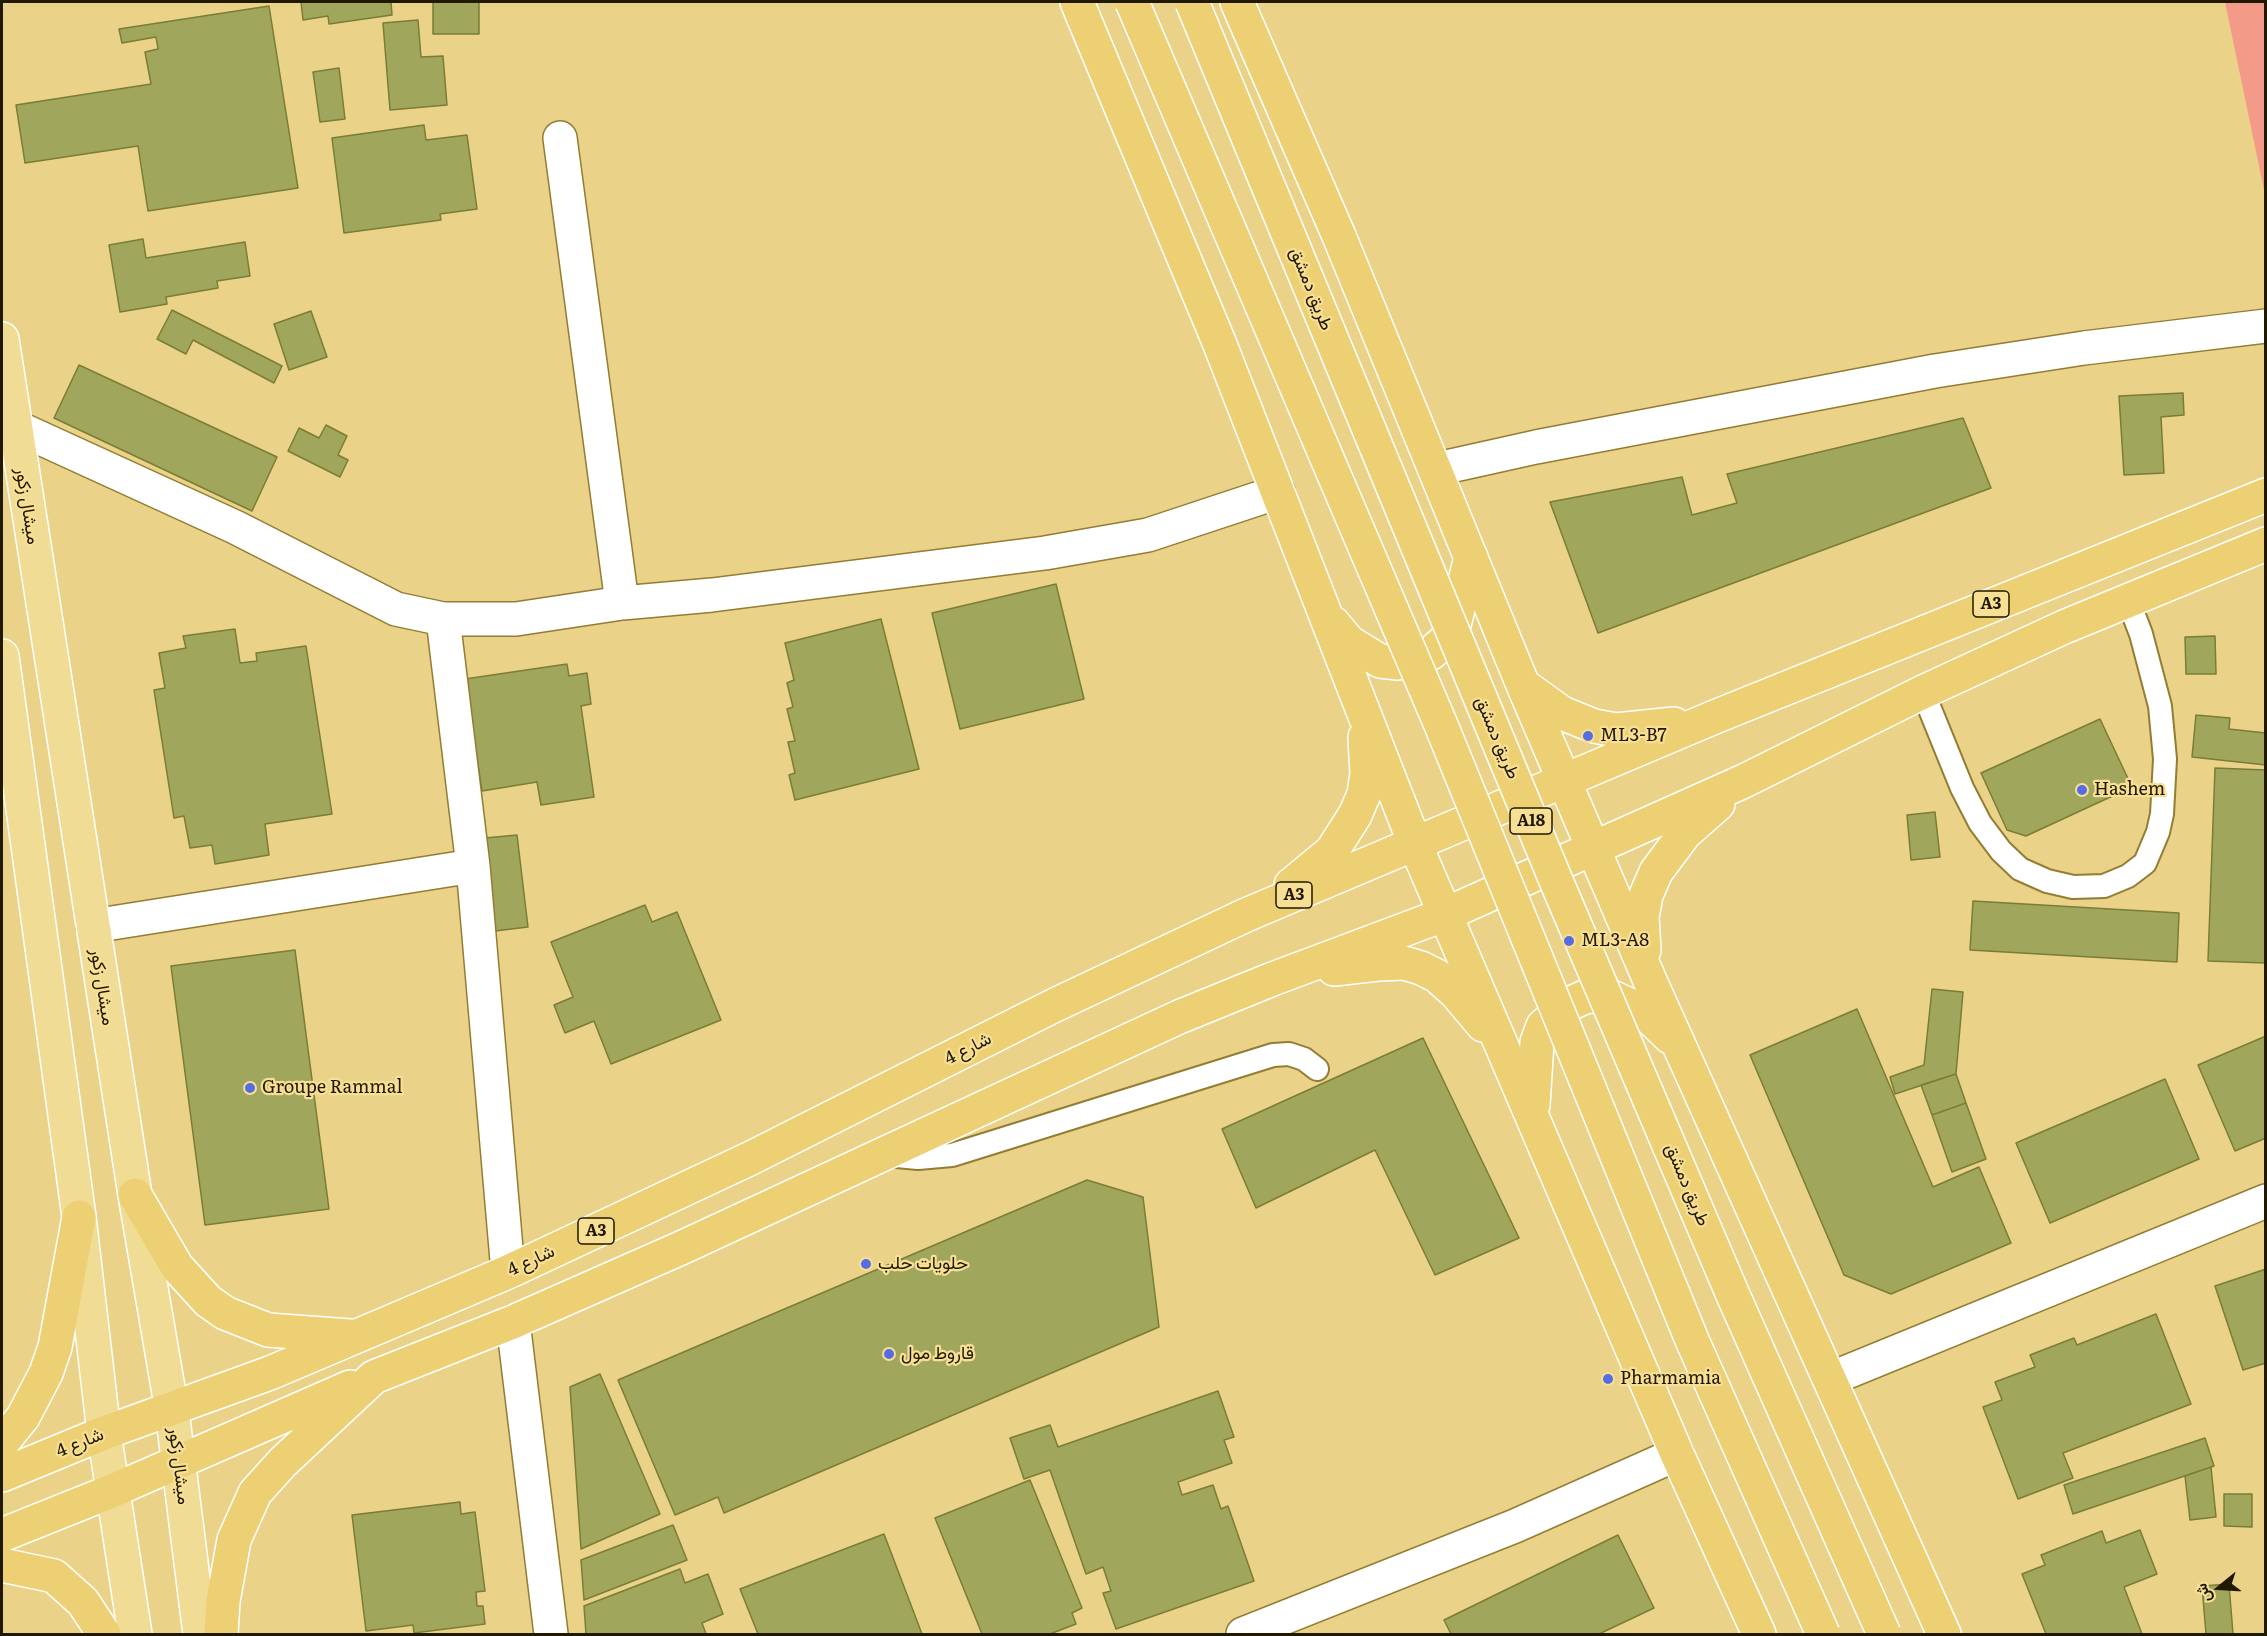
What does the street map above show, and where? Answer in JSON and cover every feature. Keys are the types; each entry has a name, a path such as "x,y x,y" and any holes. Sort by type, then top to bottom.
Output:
{"highway":[{"path":"1077,2 1167,213 1415,844 1677,1454 1759,1635"},
{"name":"A18","path":"1132,2 1441,725 1692,1340 1824,1635"},
{"name":"طريق دمشق","path":"1192,2 1557,883 1733,1295 1884,1635"},
{"path":"1237,2 1437,469 1523,685 1651,983 1944,1635"},
{"name":"A3","path":"1246,915 1717,716 2265,495"},
{"path":"2,1535 112,1491 374,1377 513,1322 884,1155 1179,1017 1446,914 1595,849 1744,781 1923,692 2128,600 2265,544"},
{"path":"1323,609 1344,636 1363,652 1380,661 1398,663 1414,661 1431,653 1445,641 1454,625 1471,557"},
{"path":"1523,685 1575,719 1616,730 1717,716"},
{"path":"1246,915 1319,864 1344,837 1364,794 1367,774 1363,709"},
{"path":"1651,983 1642,943 1642,917 1646,895 1656,872 1685,833 1744,781"},
{"name":"شارع 4","path":"2,1475 104,1433 172,1411 361,1336 508,1272 749,1159 1055,1005 1246,915"},
{"path":"1270,980 1378,964 1404,963 1421,968 1437,976 1473,1011 1510,1065"},
{"path":"1533,1115 1533,1060 1543,1026 1568,1005 1587,996 1612,998 1630,1003 1644,1012 1682,1049"},
{"path":"135,1195 177,1267 208,1301 225,1313 268,1330 361,1336"},
{"path":"2,1443 30,1407 55,1347 79,1217"},
{"path":"221,1635 223,1601 234,1540 255,1493 283,1462 374,1377"},
{"path":"2,1566 54,1576 83,1602 104,1635"}],"main road":[{"name":"ميشال زكور","path":"2,339 135,1195 172,1411 200,1635"},
{"path":"2,656 9,784 79,1217 104,1433 135,1635"}],"street":[{"path":"560,138 622,603"},
{"path":"1437,469 1536,447 1923,374 2084,348 2265,326"},
{"path":"14,426 246,532 396,609 443,619 516,620 622,603 803,584 1111,542 1188,523 1278,492"},
{"path":"443,619 473,866 508,1272"},
{"path":"93,926 473,866"},
{"path":"1830,1379 2265,1201"},
{"path":"513,1322 551,1635"},
{"path":"1243,1635 1286,1626 1677,1454"}],"lane":[{"path":"1923,692 1962,788 1980,823 2001,851 2020,869 2048,881 2073,887 2104,886 2128,876 2145,863 2158,832 2165,791 2165,759 2160,706 2141,634 2128,600"},
{"path":"884,1155 918,1158 952,1155 1273,1055 1289,1054 1304,1059 1317,1070"}],"shaded area":[{"path":"2225,2 2265,2 2265,195"}],"building":[{"path":"301,2 391,2 392,15 329,24 328,16 303,20"},
{"path":"433,2 479,2 479,34 433,34"},
{"path":"269,6 298,188 148,211 138,146 25,163 16,105 151,84 145,52 158,49 156,37 122,43 119,29"},
{"path":"418,20 421,57 443,56 447,105 390,110 383,23"},
{"path":"339,68 345,119 320,122 313,72"},
{"path":"424,125 426,140 467,135 477,209 440,214 441,220 344,233 332,138"},
{"path":"143,239 146,258 245,242 250,276 217,281 218,288 166,297 167,304 120,312 109,245"},
{"path":"172,310 282,366 274,383 193,340 186,354 157,339"},
{"path":"311,311 327,357 289,370 274,324"},
{"path":"79,365 277,457 252,511 54,418"},
{"path":"2183,393 2184,415 2161,417 2164,473 2124,475 2119,396"},
{"path":"1963,418 1991,488 1598,633 1550,502 1682,477 1692,515 1737,503 1727,474"},
{"path":"326,425 347,436 338,455 348,460 340,477 288,451 299,428 319,438"},
{"path":"1056,584 1084,699 960,729 932,613"},
{"path":"881,619 919,769 795,800 789,775 795,773 788,742 795,741 787,709 793,707 787,683 794,680 785,643"},
{"path":"235,629 240,663 257,661 256,653 306,646 332,814 265,824 269,855 215,864 212,845 190,848 184,816 174,818 154,690 165,688 159,653 186,648 183,636"},
{"path":"2215,636 2216,674 2186,674 2185,637"},
{"path":"567,664 569,676 587,673 591,704 581,706 594,797 541,805 537,782 482,791 465,679"},
{"path":"2196,715 2230,718 2229,729 2266,733 2266,765 2192,757"},
{"path":"2100,719 2132,787 2026,836 2007,830 1981,773"},
{"path":"2215,768 2266,770 2266,963 2208,961"},
{"path":"1935,812 1940,857 1911,860 1907,815"},
{"path":"517,835 528,927 495,931 485,838"},
{"path":"1973,901 2179,913 2177,962 1970,950"},
{"path":"645,905 652,922 677,912 721,1020 611,1064 594,1021 565,1033 554,1005 573,997 551,942"},
{"name":"Groupe Rammal","path":"295,950 329,1209 205,1225 171,966"},
{"path":"1932,989 1963,992 1956,1074 1895,1094 1890,1077 1924,1065"},
{"path":"1857,1009 1933,1187 1979,1167 2011,1243 1891,1294 1844,1275 1750,1055"},
{"path":"2266,1036 2266,1138 2235,1151 2198,1065"},
{"path":"1423,1038 1519,1238 1435,1275 1375,1150 1256,1208 1222,1129"},
{"path":"1956,1074 1966,1103 1932,1115 1921,1085"},
{"path":"2165,1079 2199,1159 2050,1223 2016,1143"},
{"path":"1966,1103 1986,1159 1952,1172 1932,1115"},
{"name":"قاروط مول","path":"1087,1180 1143,1197 1159,1327 724,1513 718,1497 675,1515 618,1380"},
{"path":"2266,1269 2266,1363 2243,1370 2215,1286"},
{"path":"2156,1314 2191,1404 2063,1453 2073,1478 2018,1499 1983,1407 2002,1400 1995,1382 2035,1367 2030,1355 2074,1338 2077,1345"},
{"path":"600,1374 660,1514 581,1549 570,1387"},
{"path":"1218,1391 1234,1437 1224,1440 1232,1463 1178,1482 1182,1495 1213,1485 1221,1509 1228,1506 1254,1581 1116,1629 1103,1593 1111,1591 1103,1567 1086,1574 1050,1470 1024,1479 1010,1438 1050,1425 1058,1447"},
{"path":"2205,1438 2214,1466 2073,1514 2064,1485"},
{"path":"2211,1467 2216,1517 2190,1520 2185,1476"},
{"path":"1030,1480 1082,1608 1072,1613 1076,1624 1050,1634 982,1634 935,1518"},
{"path":"2224,1494 2252,1494 2252,1527 2224,1526"},
{"path":"460,1502 461,1514 475,1512 485,1591 476,1592 477,1606 483,1606 485,1624 414,1633 413,1625 366,1631 352,1515"},
{"path":"673,1525 687,1560 584,1600 581,1560"},
{"path":"2140,1530 2157,1574 2124,1587 2142,1634 2046,1634 2022,1574 2045,1565 2041,1555 2102,1531 2106,1543"},
{"path":"884,1534 922,1634 758,1634 740,1589"},
{"path":"1618,1535 1654,1608 1599,1634 1451,1634 1444,1620"},
{"path":"680,1569 685,1583 708,1574 723,1614 702,1623 706,1634 586,1634 584,1606"},
{"path":"2229,1584 2233,1634 2206,1634 2202,1586"}],"place":[{"name":"ML3-B7","path":"1588,736"},
{"name":"Hashem","path":"2082,790"},
{"name":"ML3-A8","path":"1569,941"},
{"name":"Groupe Rammal","path":"250,1088"},
{"name":"حلويات حلب","path":"866,1264"},
{"name":"قاروط مول","path":"889,1354"},
{"name":"Pharmamia","path":"1608,1379"}]}
